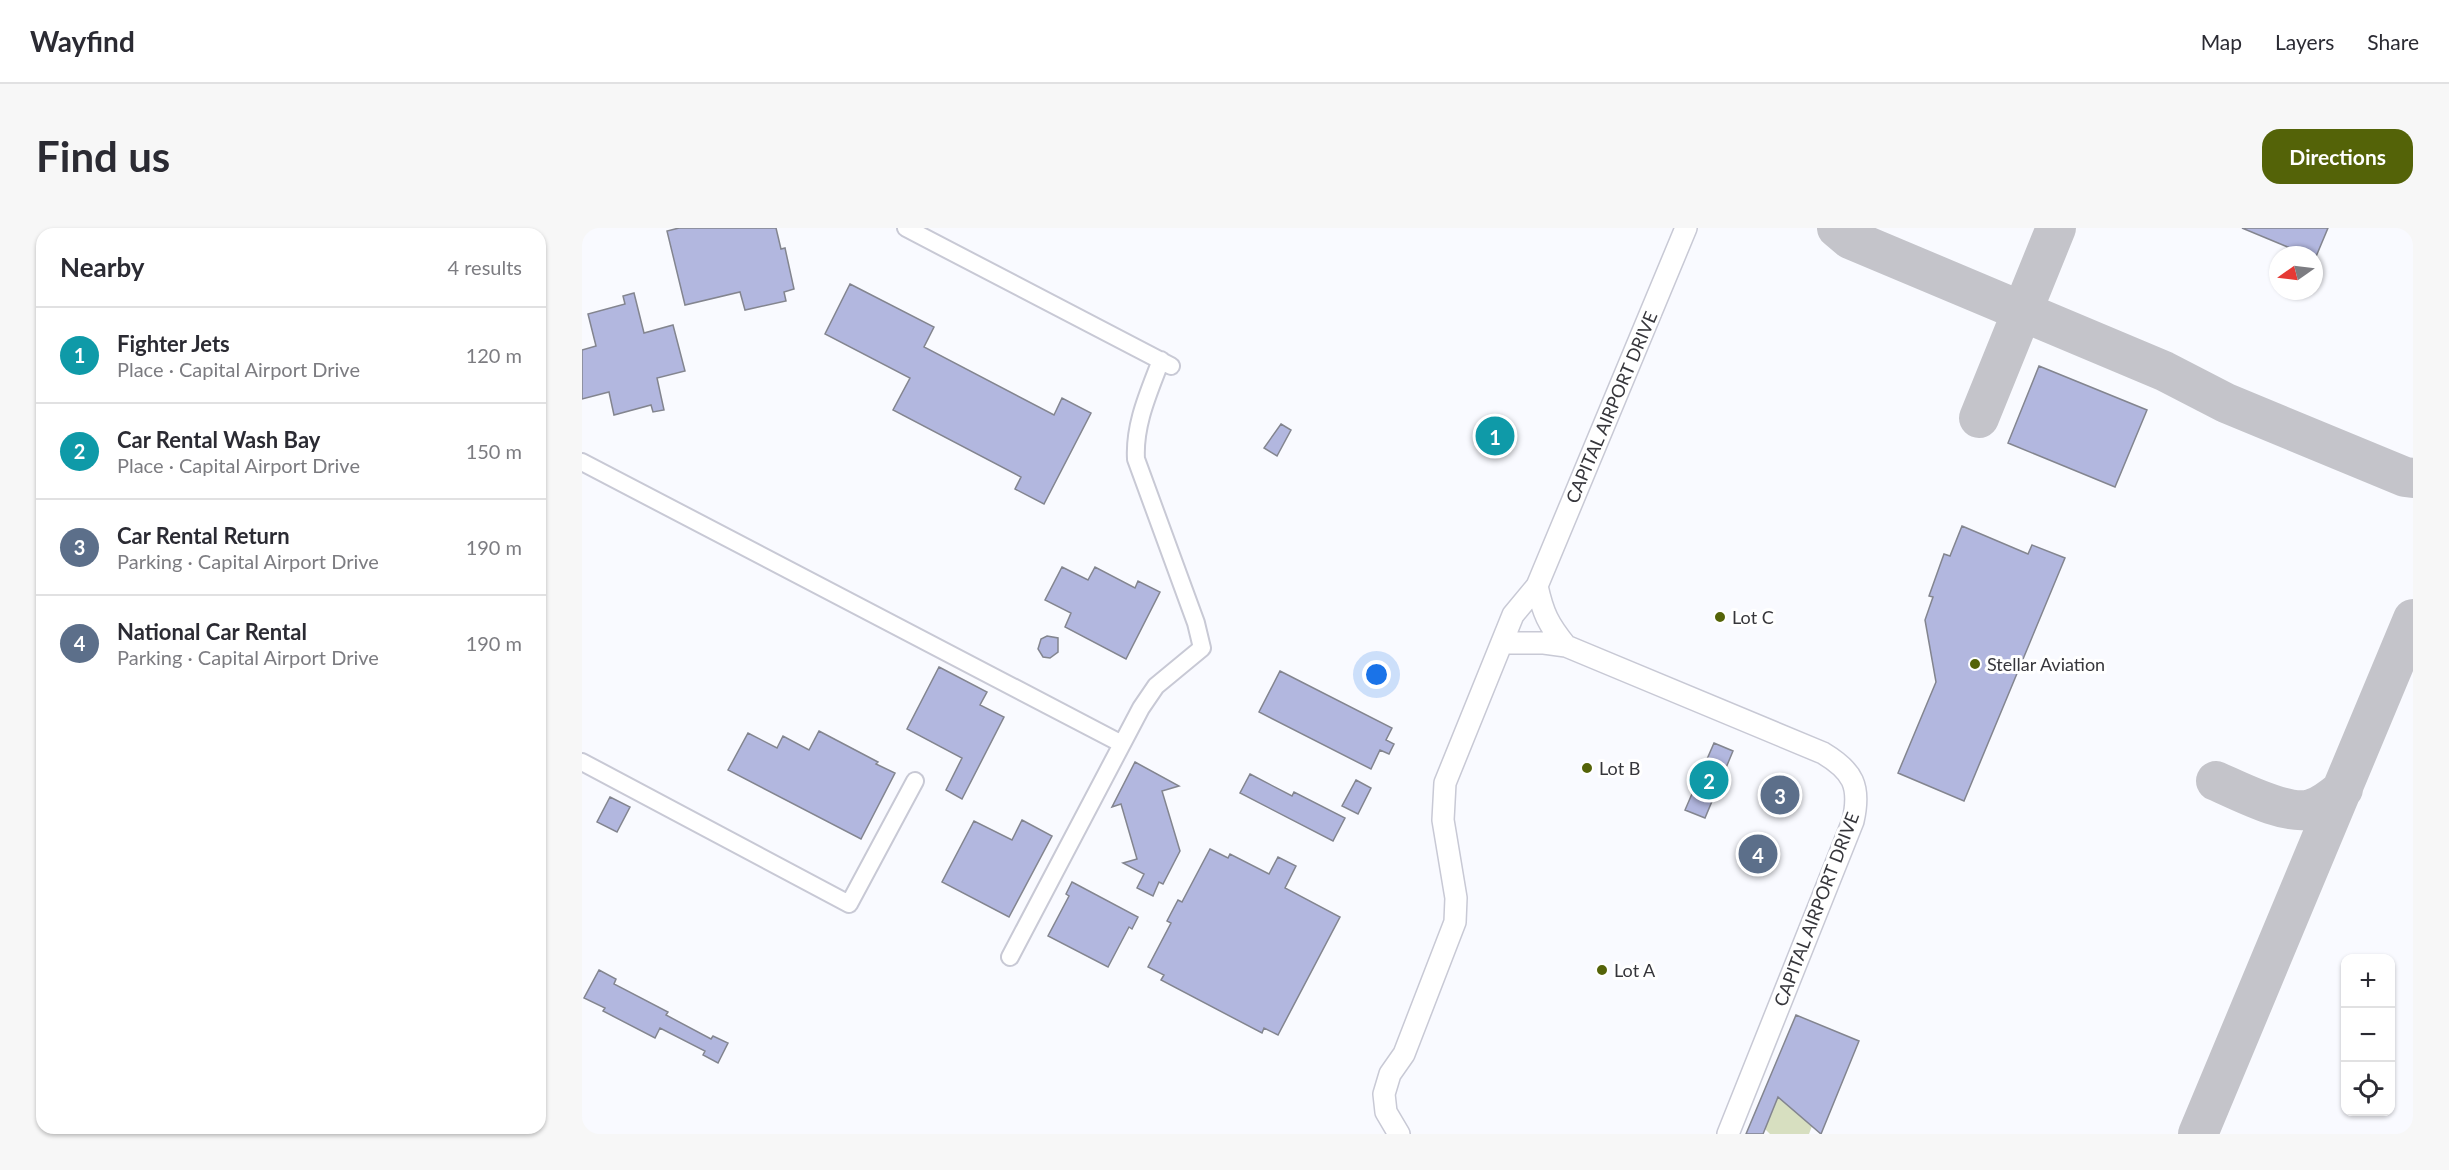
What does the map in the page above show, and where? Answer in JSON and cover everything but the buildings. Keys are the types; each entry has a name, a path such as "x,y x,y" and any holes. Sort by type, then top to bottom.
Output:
{"street":[{"path":"906,228 1166,363 1137,427 1136,459 1196,623 1202,648 1156,686 1141,708 1010,957"},
{"name":"CAPITAL AIRPORT DRIVE","path":"1399,1134 1386,1112 1384,1094 1390,1074 1404,1054 1455,922 1456,898 1443,820 1445,783 1514,615 1537,586 1686,228"},
{"path":"582,462 1122,744"},
{"path":"1537,586 1546,619 1566,646"},
{"name":"CAPITAL AIRPORT DRIVE","path":"1504,643 1544,643 1566,646 1823,753 1845,767 1853,780 1857,805 1853,821 1728,1134"},
{"path":"582,762 849,904 915,781"}],"green space":[{"path":"1778,1097 1812,1126 1809,1134 1770,1134 1765,1129"}],"taxiway":[{"path":"1837,228 1850,239 2164,371 2226,403 2405,477 2413,478"},
{"path":"1979,418 2056,228"},
{"path":"2198,1134 2413,619"},
{"path":"2216,781 2276,806 2301,810 2320,806 2343,789"}],"place":[{"name":"Fighter Jets","path":"1495,436"},
{"name":"Lot C","path":"1720,617"},
{"name":"Stellar Aviation","path":"1975,664"},
{"name":"Lot B","path":"1587,768"},
{"name":"Car Rental Wash Bay","path":"1709,780"},
{"name":"Car Rental Return","path":"1780,795"},
{"name":"National Car Rental","path":"1758,854"},
{"name":"Lot A","path":"1602,970"}]}
